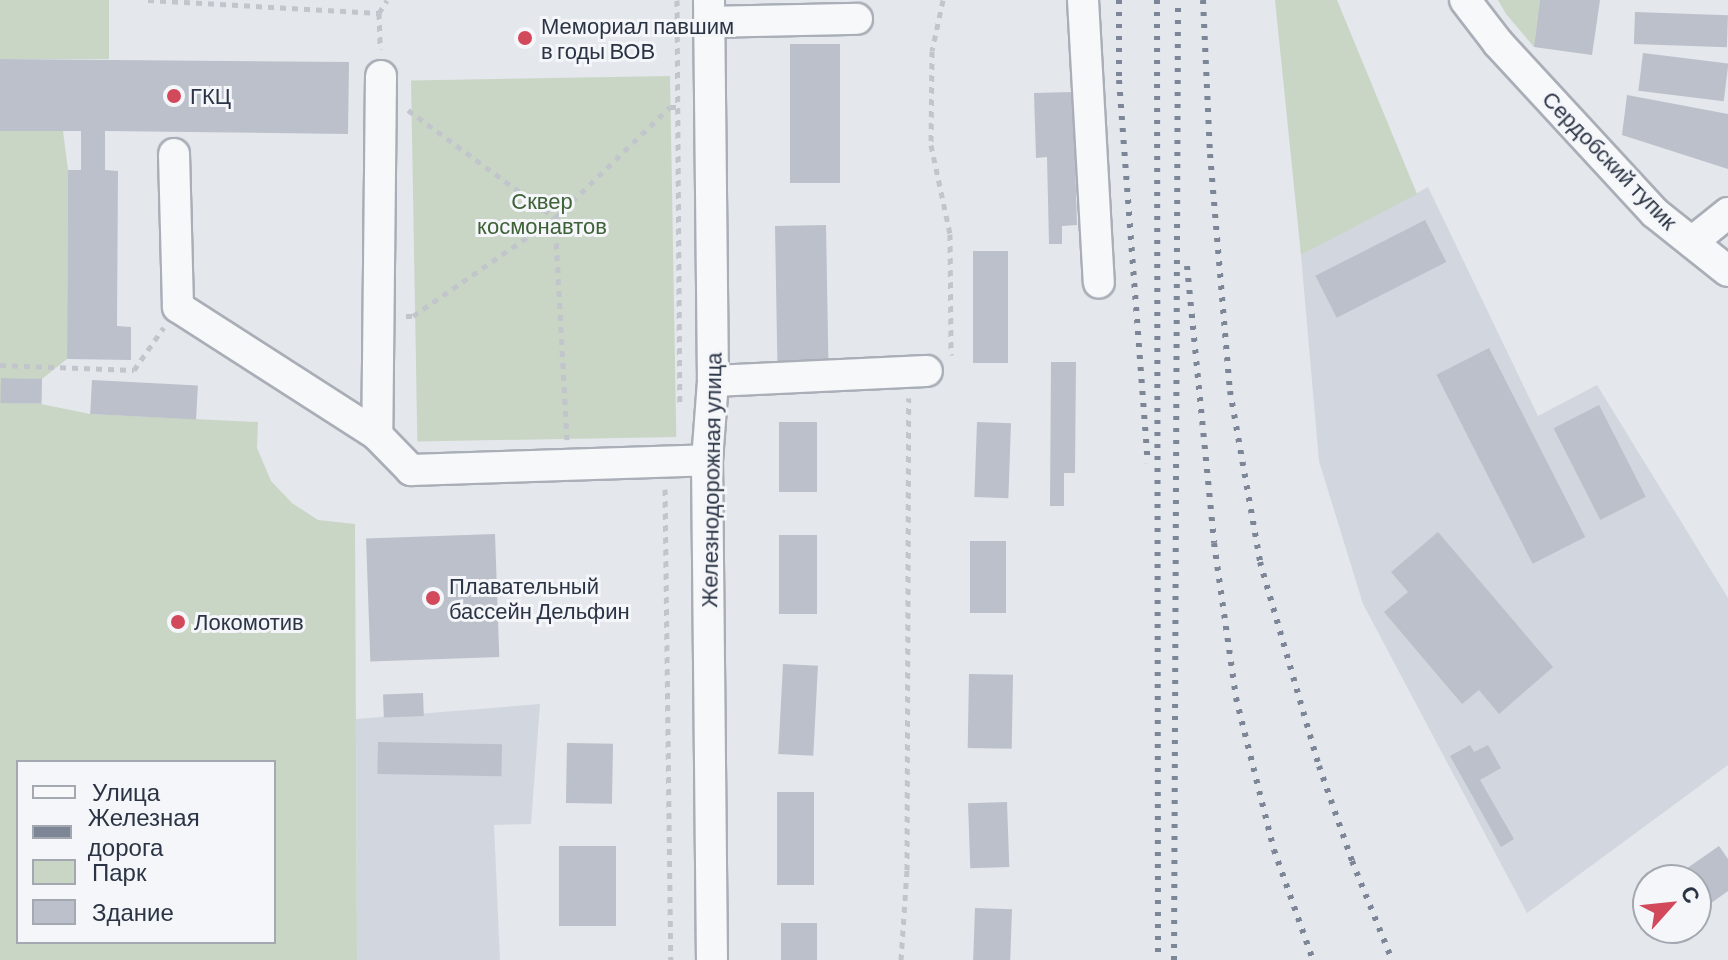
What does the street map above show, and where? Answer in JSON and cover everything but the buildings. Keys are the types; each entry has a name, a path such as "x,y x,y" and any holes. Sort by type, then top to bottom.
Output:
{"street":[{"path":"1083,0 1099,283"},
{"name":"Сердобский тупик","path":"1465,0 1498,43 1655,213 1728,271"},
{"path":"709,11 857,19"},
{"name":"Железнодорожная улица","path":"709,11 713,381 707,460 712,960"},
{"path":"377,435 381,76"},
{"path":"174,154 178,307 377,435 411,470 707,460"},
{"path":"1692,242 1728,213"},
{"path":"713,381 927,371"}],"path":[{"path":"148,0 379,13"},
{"path":"381,76 379,13 387,0"},
{"path":"677,0 680,418"},
{"path":"901,960 907,870 909,382 951,355 950,234 931,145 932,51 943,0"},
{"path":"379,316 413,316 555,218 670,107 677,107"},
{"path":"381,110 411,110 555,218"},
{"path":"555,218 568,465"},
{"path":"0,365 134,370 178,307"},
{"path":"665,461 671,960"}],"shaded area":[{"path":"1428,187 1538,416 1597,385 1728,598 1728,765 1527,913 1363,604 1319,461 1301,255"},
{"path":"540,704 531,824 494,825 500,960 357,960 356,719"}],"green space":[{"path":"0,0 109,0 109,59 0,59"},
{"path":"1275,0 1337,0 1417,194 1301,255"},
{"path":"1498,0 1540,0 1534,47 1506,14"},
{"name":"Сквер космонавтов","path":"670,76 676,437 417,441 411,81"},
{"name":"Локомотив","path":"0,131 63,131 68,170 67,359 42,379 1,378 1,402 41,404 90,414 258,422 257,448 271,481 292,503 318,520 355,524 357,960 0,960"}],"railway":[{"path":"1119,0 1119,80 1148,463"},
{"path":"1157,0 1158,960"},
{"path":"1174,960 1178,0"},
{"path":"1203,0 1210,154 1230,391 1260,562 1319,766 1352,861 1392,960"},
{"path":"1187,266 1214,543 1236,698 1274,850 1313,960"}],"place":[{"name":"Мемориал павшим в годы ВОВ","path":"525,38"},
{"name":"ГКЦ","path":"174,96"},
{"name":"Плавательный бассейн Дельфин","path":"433,598"},
{"name":"Локомотив","path":"178,622"}]}
